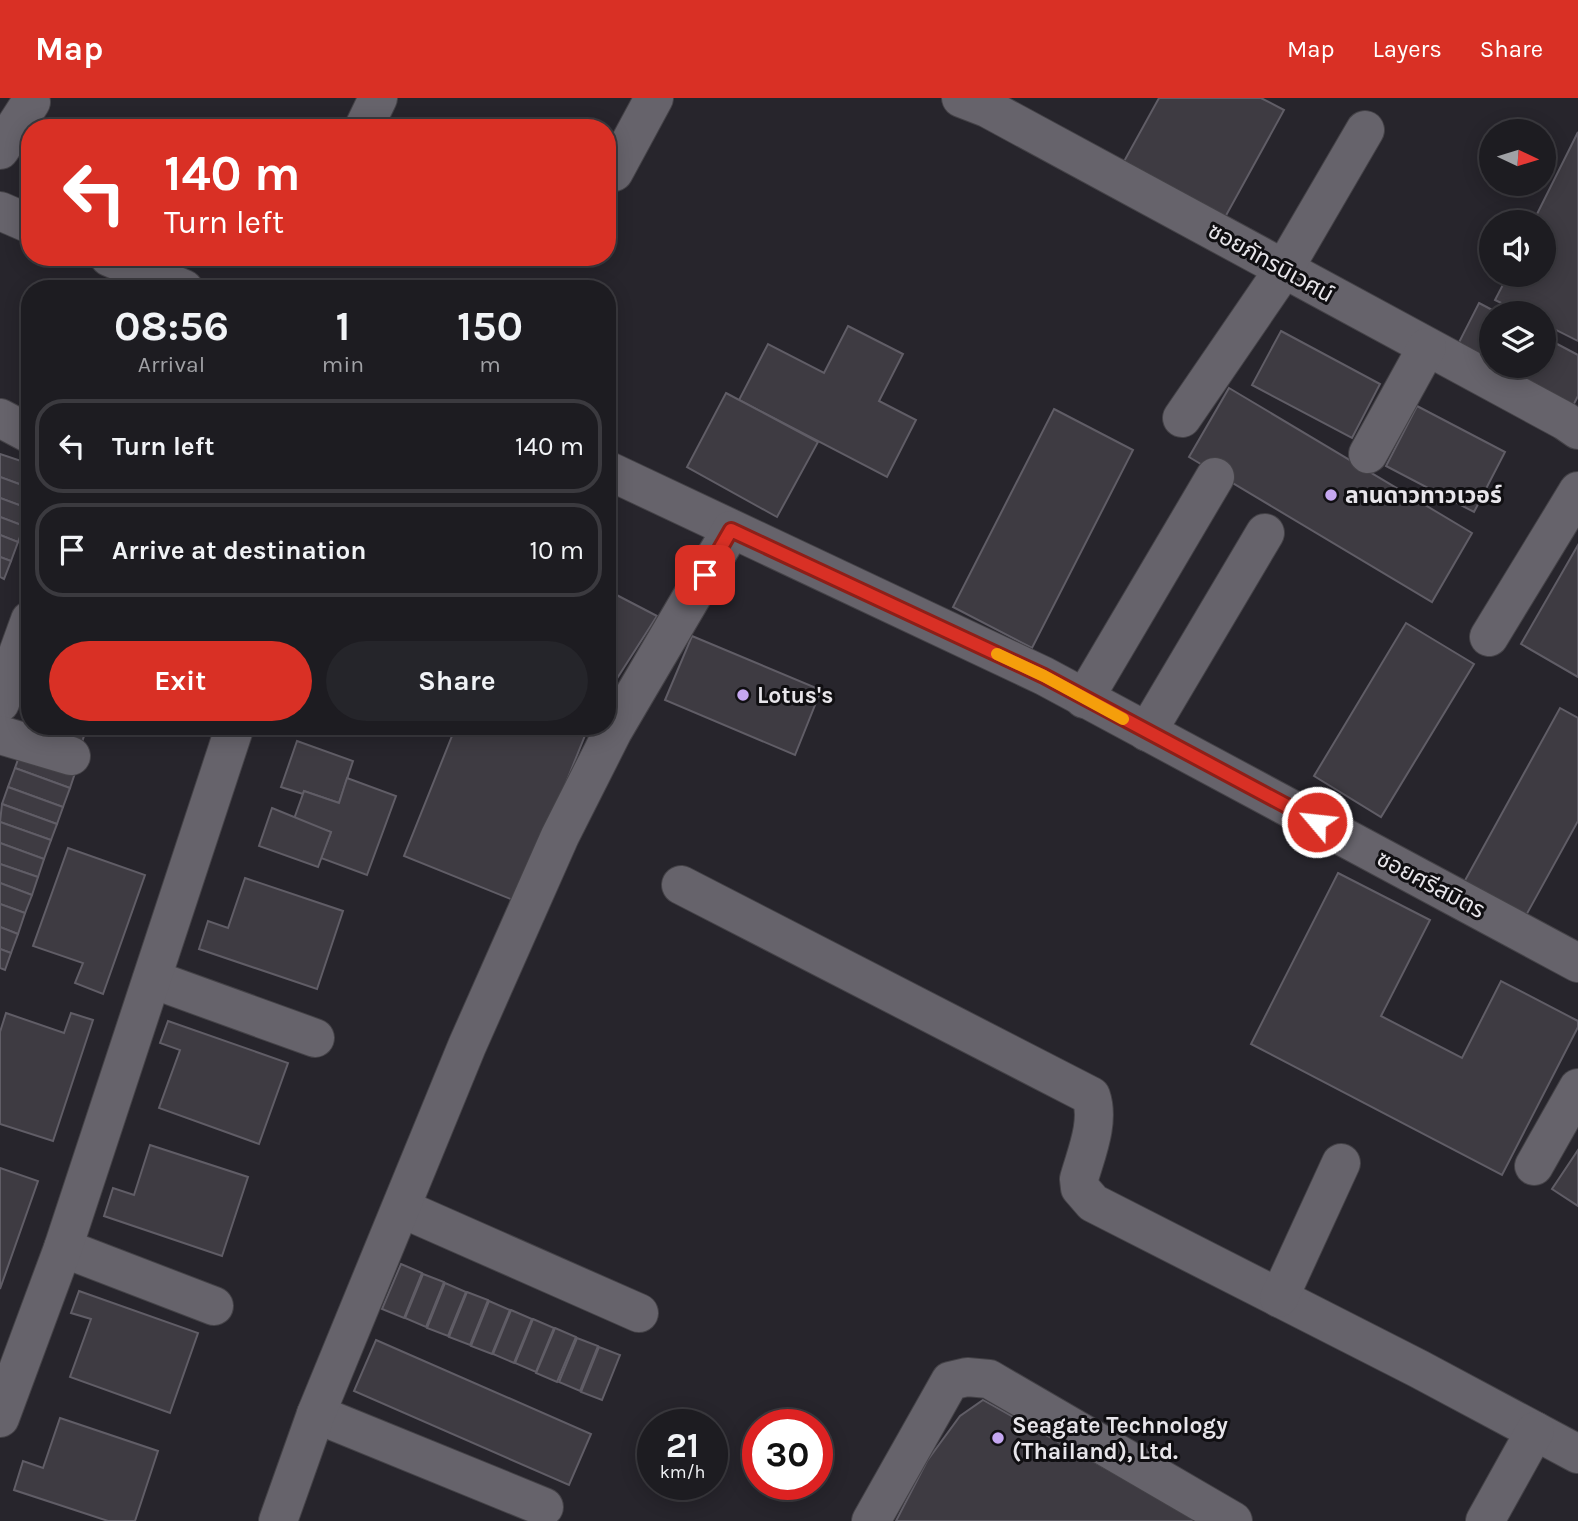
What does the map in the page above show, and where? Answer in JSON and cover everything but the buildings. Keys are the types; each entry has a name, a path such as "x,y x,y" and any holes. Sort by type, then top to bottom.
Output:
{"street":[{"path":"368,119 378,98"},
{"path":"616,168 654,98"},
{"name":"ซอยภัทรนิเวศน์","path":"980,101 1427,347 1577,426"},
{"path":"0,150 31,102"},
{"path":"1182,418 1284,269 1365,130"},
{"path":"0,211 21,220"},
{"path":"130,266 163,280"},
{"path":"1368,454 1427,347"},
{"path":"0,418 21,429"},
{"name":"ซอยศรีสมิตร","path":"616,474 1044,676 1578,963"},
{"path":"1084,699 1214,477"},
{"path":"1489,638 1578,491"},
{"path":"616,726 731,530"},
{"path":"1147,732 1265,533"},
{"path":"0,703 21,645"},
{"path":"0,735 71,756"},
{"path":"0,1418 63,1248 232,735"},
{"path":"278,1521 316,1414 467,1046 560,836 611,735"},
{"path":"681,885 1091,1096 1094,1106 1093,1122 1079,1179 1080,1188 1093,1203 1578,1454"},
{"path":"152,979 315,1038"},
{"path":"1534,1166 1578,1088"},
{"path":"1279,1298 1341,1163"},
{"path":"401,1208 639,1313"},
{"path":"63,1248 214,1306"},
{"path":"871,1521 950,1381 967,1377 989,1379 1233,1521"},
{"path":"316,1414 544,1507"},
{"path":"1485,1521 1535,1431"}],"slow traffic":[{"path":"997,654 1123,719"}],"place":[{"name":"ลานดาวทาวเวอร์","path":"1331,495"},
{"name":"Lotus's","path":"743,695"},
{"name":"Seagate Technology (Thailand), Ltd.","path":"998,1438"}],"route":[{"path":"705,575 731,530 1044,676 1317,822"}]}
